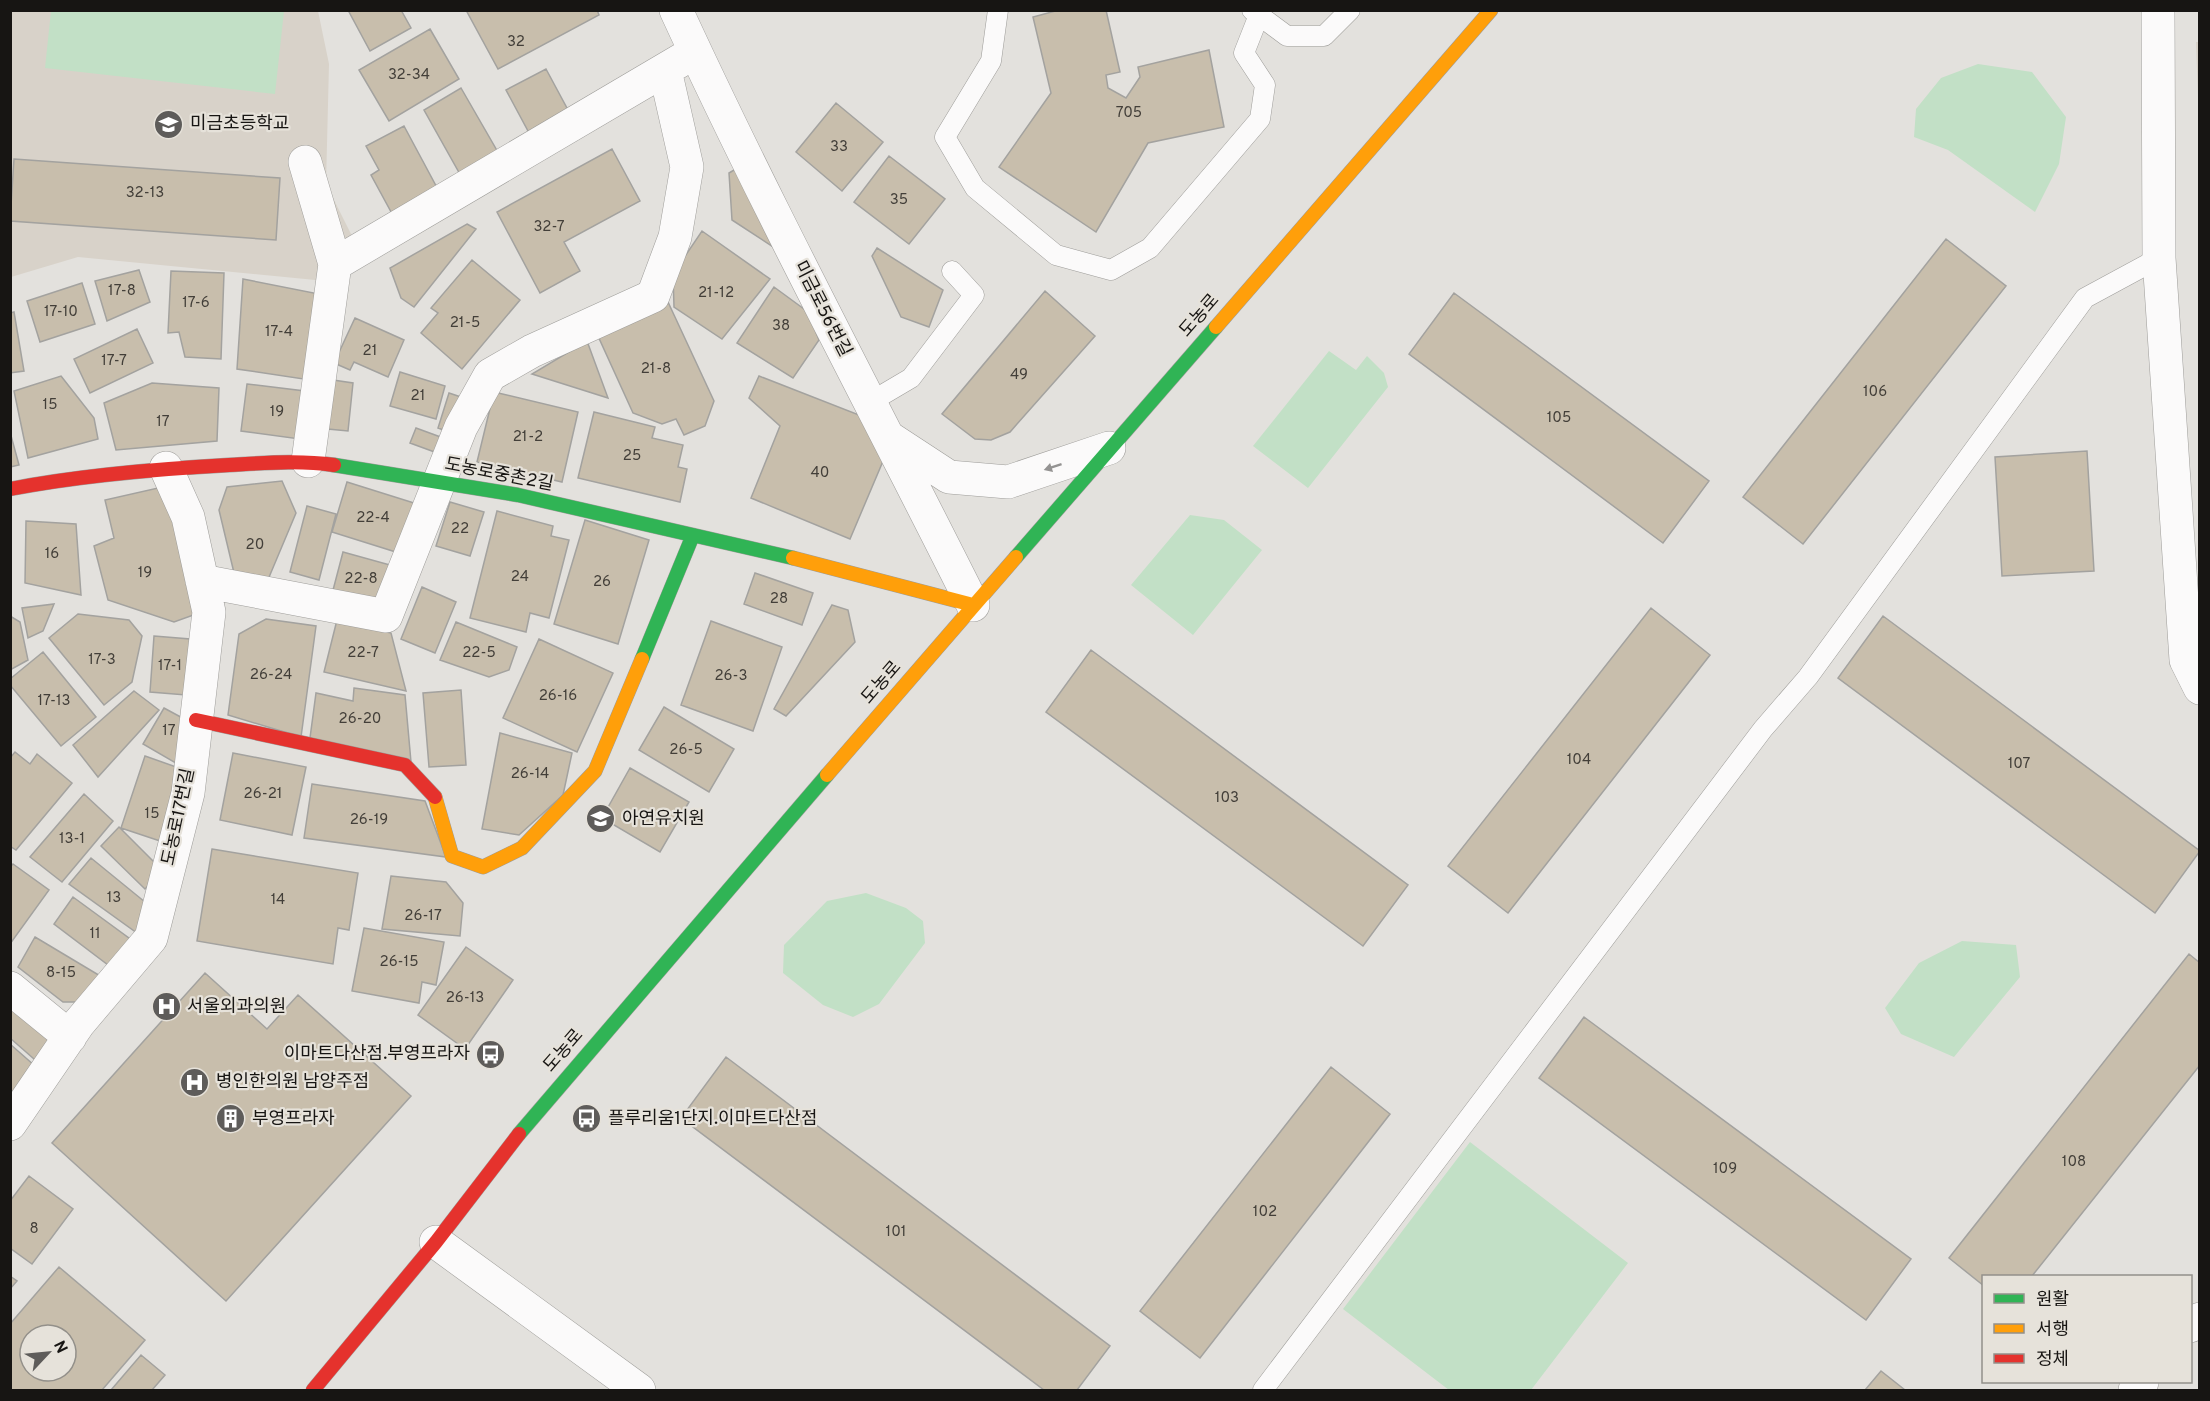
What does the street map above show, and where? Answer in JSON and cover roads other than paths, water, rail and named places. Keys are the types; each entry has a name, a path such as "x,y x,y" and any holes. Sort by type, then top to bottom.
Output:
{"street":[{"name":"미금로56번길","path":"676,10 839,345 872,401 973,604"},
{"name":"도농로","path":"313,1390 436,1242 542,1104 973,604 1491,10"},
{"path":"2158,10 2159,258 2195,670"},
{"path":"335,264 695,52"},
{"path":"202,581 386,616 461,427 490,375 532,351 653,296 675,237 687,167 665,70"},
{"path":"305,162 335,264 308,461"},
{"path":"890,438 949,477 1008,482 1109,448"},
{"name":"도농로중촌2길","path":"10,489 55,480 166,468 308,461 518,495 693,534 973,604"},
{"name":"도농로17번길","path":"10,1124 70,1037 151,938 188,793 209,612 188,517 166,468"},
{"path":"196,720 405,765 435,796 452,856 483,867 522,848 595,771 693,534"},
{"path":"10,988 70,1037"},
{"path":"436,1242 639,1390"}],"lane":[{"path":"998,10 991,61 945,137 975,188 1056,255 1111,270 1150,248 1260,119 1265,85 1244,53 1256,13 1287,36 1324,36 1350,10"},
{"path":"1263,1390 1763,729 1808,677 2085,298 2159,258"},
{"path":"872,401 911,378 974,295 952,271"}],"place":[{"name":"미금초등학교","path":"169,124"},
{"name":"아연유치원","path":"601,819"},
{"name":"서울외과의원","path":"166,1007"},
{"name":"이마트다산점.부영프라자","path":"491,1054"},
{"name":"병인한의원 남양주점","path":"195,1082"},
{"name":"부영프라자","path":"231,1119"},
{"name":"플루리움1단지.이마트다산점","path":"587,1119"}]}
